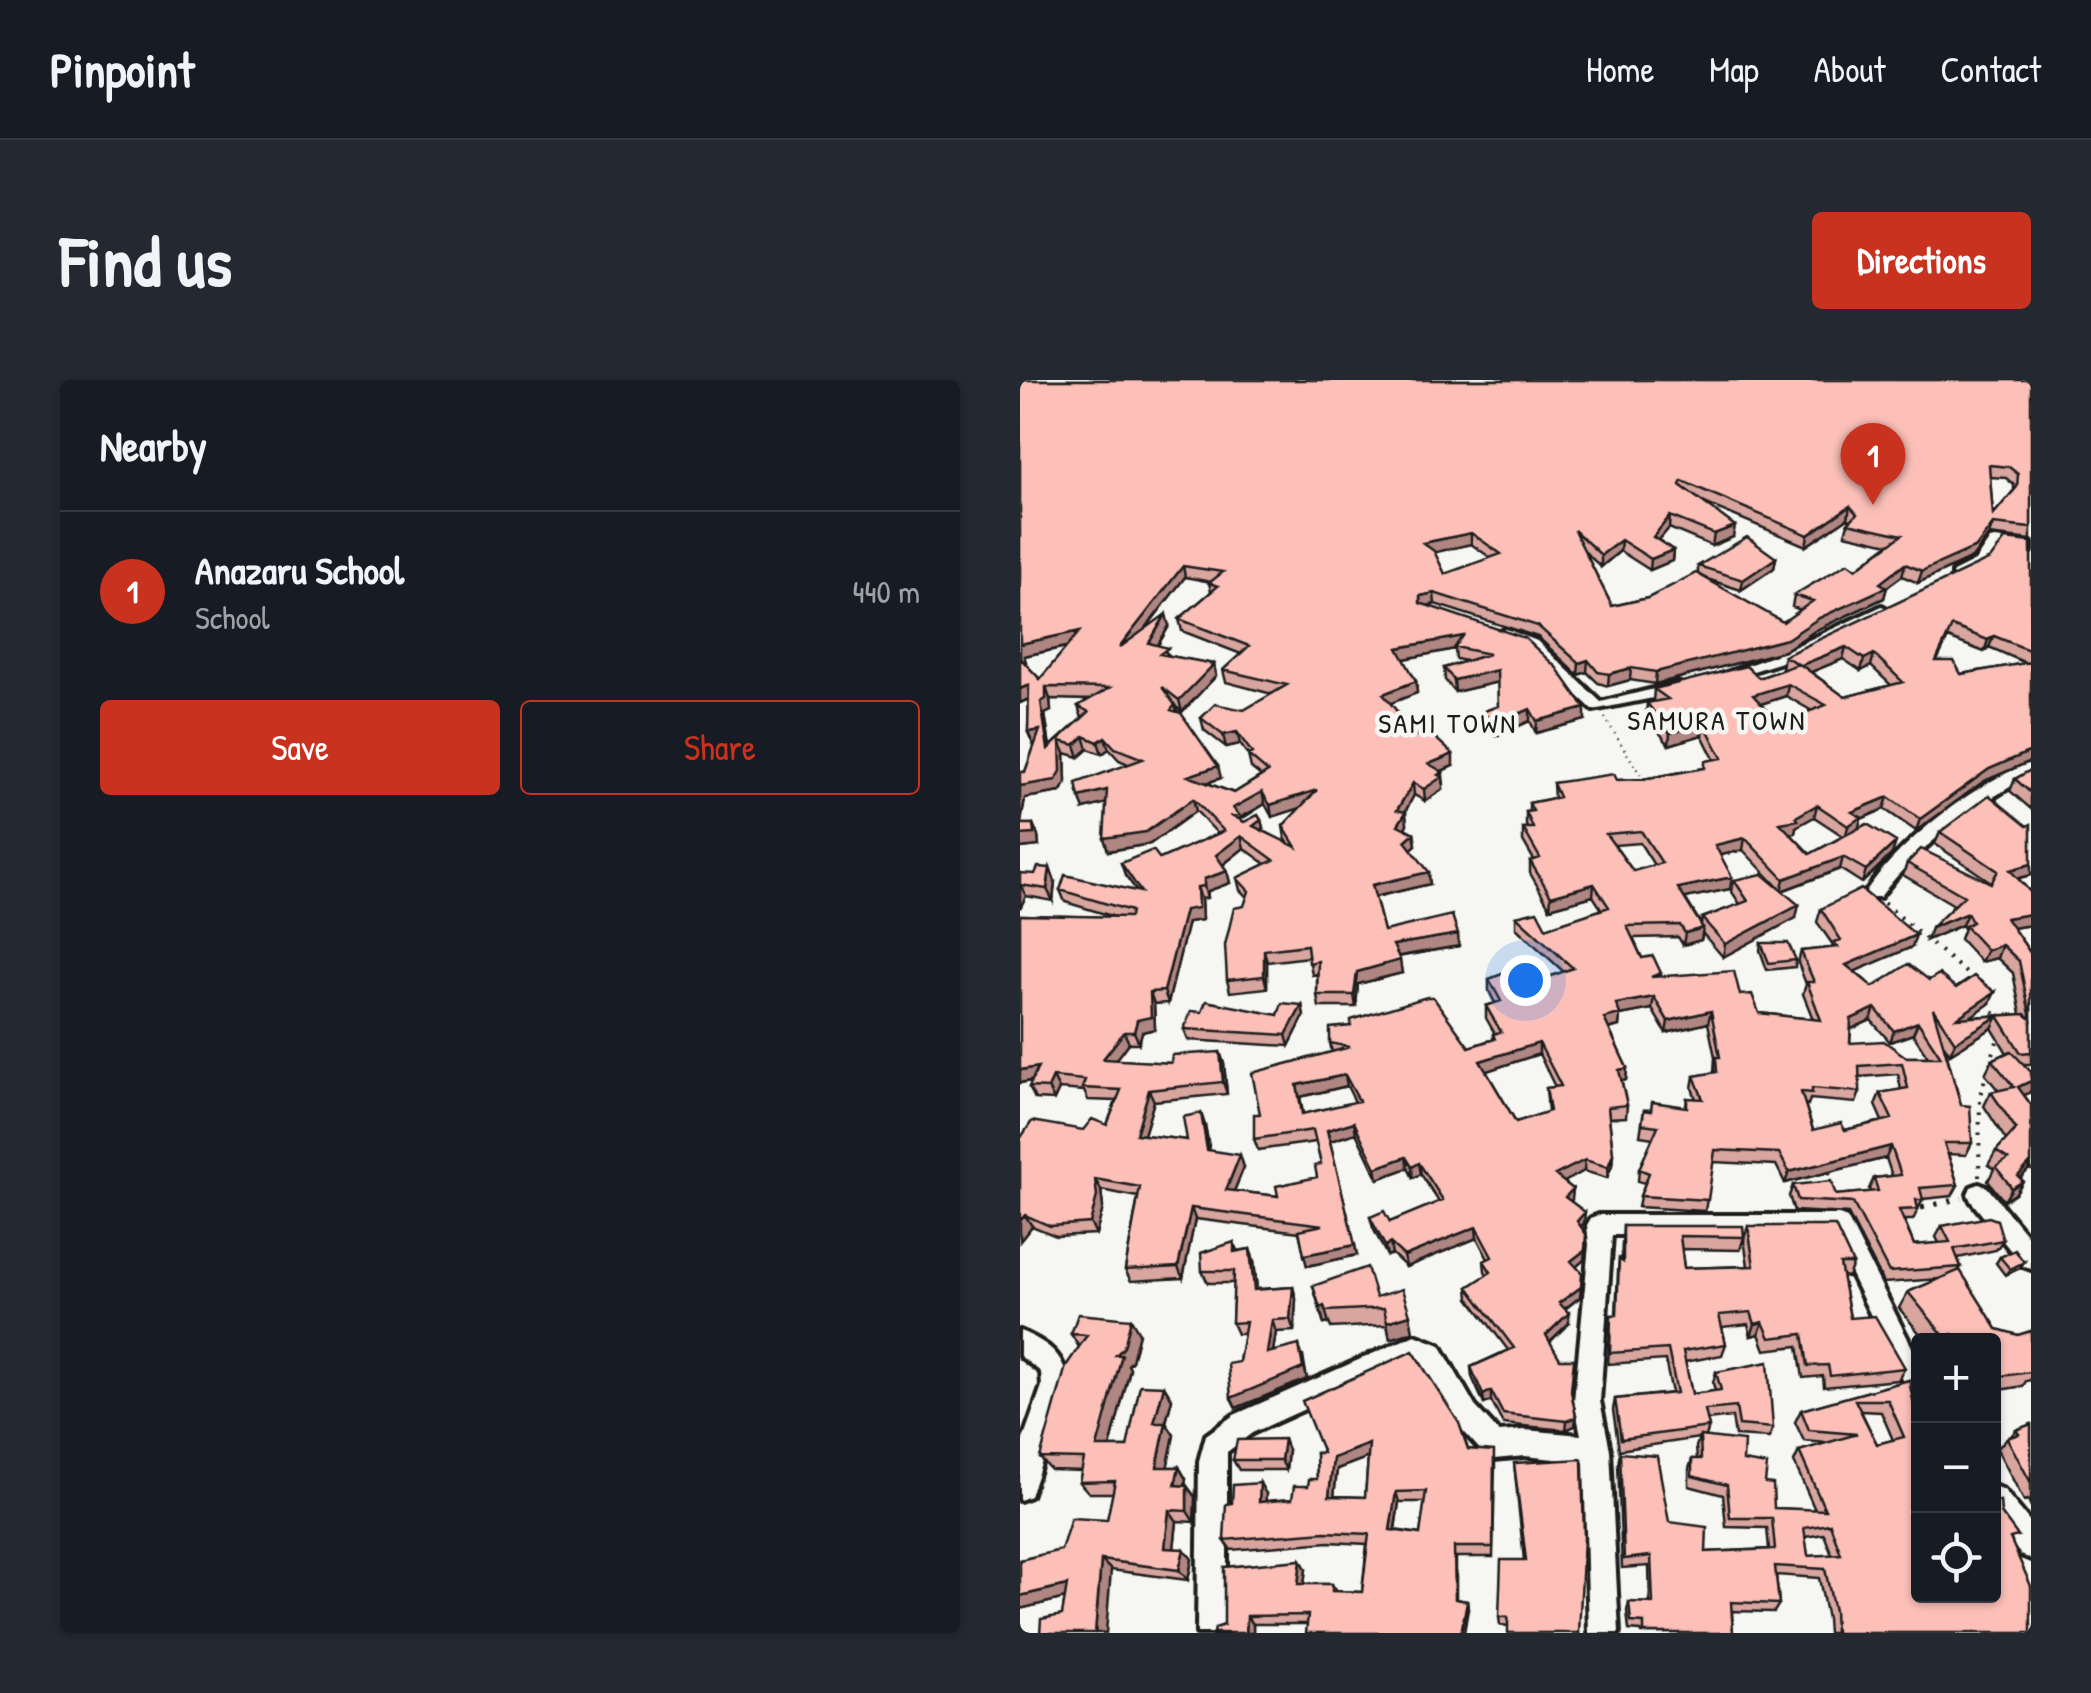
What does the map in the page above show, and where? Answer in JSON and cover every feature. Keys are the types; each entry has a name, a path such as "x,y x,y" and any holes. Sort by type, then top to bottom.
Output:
{"street":[{"path":"1943,582 1980,564 1995,542 2031,547"},
{"path":"1481,625 1532,644 1598,707 1791,657 1823,636 1891,606"},
{"path":"1874,893 1915,848 1954,817 2031,768"},
{"path":"1979,1194 2031,1258"},
{"path":"1604,1633 1597,1450 1587,1401 1601,1245 1599,1225 1839,1226 1911,1371"},
{"path":"1020,1343 1047,1358 1056,1371 1020,1486"},
{"path":"1212,1633 1212,1461 1215,1444 1243,1424 1415,1347 1431,1354 1466,1414 1494,1446 1525,1443 1597,1450"},
{"path":"2001,1509 2031,1546"}],"path":[{"path":"1598,707 1647,785"},
{"path":"1874,893 1978,985"},
{"path":"1921,1208 1979,1194 1980,1094 2000,1029 1986,996"},
{"path":"1829,1173 1839,1226"}],"building":[{"path":"1020,380 2031,380 2031,528 1993,524 1976,547 1922,571 1905,564 1880,583 1887,587 1819,618 1787,639 1656,672 1631,668 1609,674 1598,672 1588,660 1579,663 1538,626 1434,593 1420,596 1420,603 1525,638 1556,667 1585,708 1537,721 1530,709 1495,724 1482,712 1498,706 1497,670 1454,680 1444,668 1489,654 1455,647 1463,636 1398,648 1416,681 1383,694 1417,736 1429,732 1453,754 1429,764 1443,772 1438,775 1442,777 1424,789 1413,783 1397,810 1406,812 1398,825 1414,833 1405,841 1429,872 1372,885 1384,931 1452,915 1458,934 1393,945 1400,960 1357,972 1354,995 1317,995 1318,961 1309,963 1307,945 1264,950 1264,976 1227,980 1225,945 1234,908 1244,906 1249,891 1237,878 1274,860 1241,836 1216,855 1227,871 1204,879 1204,886 1197,887 1198,908 1185,910 1164,991 1150,992 1151,1017 1137,1020 1134,1032 1124,1032 1103,1059 1171,1063 1172,1055 1220,1052 1223,1082 1149,1090 1136,1134 1187,1140 1183,1117 1201,1113 1207,1150 1240,1155 1226,1190 1278,1196 1276,1186 1317,1177 1315,1166 1321,1164 1313,1130 1254,1139 1254,1114 1260,1114 1252,1073 1350,1047 1330,1043 1330,1028 1351,1026 1351,1020 1427,997 1433,997 1469,1047 1495,1039 1493,1034 1501,1032 1486,1006 1501,1001 1489,979 1531,963 1543,979 1573,968 1516,916 1537,911 1546,928 1609,907 1594,884 1551,896 1530,861 1540,858 1523,828 1533,828 1526,812 1533,811 1529,803 1559,797 1553,783 1614,774 1617,780 1643,779 1705,768 1705,761 1722,758 1704,723 1670,733 1647,703 1668,699 1654,689 1746,666 1759,678 1798,664 1784,656 1990,559 2005,539 2031,542 2031,651 1994,636 1988,640 1952,626 1936,661 1954,661 1961,674 2031,662 2031,751 1989,769 1920,819 1888,797 1852,812 1861,817 1848,826 1817,805 1796,817 1798,820 1780,823 1810,854 1867,824 1896,842 1866,870 1843,857 1784,879 1745,838 1715,845 1732,877 1678,888 1703,928 1685,933 1680,925 1627,926 1642,958 1653,956 1661,973 1651,977 1734,971 1740,995 1752,994 1759,1013 1821,1020 1807,982 1814,982 1801,951 1838,947 1834,942 1841,940 1821,909 1861,889 1916,935 1846,965 1873,987 1908,964 1929,980 1939,974 1956,988 1974,976 1995,992 1957,1018 2025,1014 2031,1019 2031,1052 2021,1053 1998,1016 1955,1042 1933,1009 1961,1105 1970,1106 1972,1143 1944,1143 1958,1185 1920,1188 1923,1200 1916,1200 1918,1209 1899,1210 1914,1245 1950,1242 1942,1226 1989,1217 1997,1220 2003,1240 1954,1249 1961,1267 1889,1272 1853,1203 1798,1200 1793,1185 1831,1181 1836,1195 1878,1191 1874,1178 1901,1175 1891,1146 1789,1172 1779,1153 1715,1150 1708,1200 1640,1196 1649,1173 1639,1169 1658,1126 1642,1124 1644,1110 1651,1111 1652,1102 1687,1107 1687,1098 1703,1099 1694,1076 1717,1072 1716,1057 1720,1057 1711,1011 1668,1021 1654,997 1616,1004 1620,1014 1604,1018 1627,1068 1619,1070 1627,1105 1608,1107 1613,1154 1608,1167 1585,1160 1555,1175 1573,1189 1565,1197 1585,1212 1577,1221 1586,1234 1585,1250 1571,1261 1582,1273 1581,1287 1559,1303 1569,1313 1546,1335 1560,1359 1574,1359 1571,1391 1576,1417 1567,1421 1503,1414 1491,1391 1483,1395 1471,1367 1514,1348 1468,1287 1491,1272 1484,1261 1492,1257 1476,1227 1404,1256 1390,1243 1385,1246 1370,1217 1384,1211 1390,1222 1443,1200 1419,1163 1412,1167 1406,1157 1376,1168 1354,1122 1327,1130 1355,1245 1304,1255 1299,1230 1323,1225 1191,1208 1178,1267 1125,1270 1140,1187 1095,1179 1097,1196 1090,1223 1050,1226 1025,1215 1020,1221 1020,1139 1032,1121 1083,1130 1092,1119 1107,1125 1121,1090 1082,1088 1085,1080 1053,1077 1048,1088 1029,1087 1038,1067 1020,1070 1020,915 1130,917 1131,911 1060,890 1065,875 1141,892 1121,863 1153,850 1160,859 1224,831 1193,799 1146,832 1104,838 1107,790 1079,797 1076,783 1143,759 1115,748 1105,737 1098,742 1084,736 1075,745 1060,741 1061,771 1056,780 1020,786 1020,772 1025,772 1040,730 1028,732 1029,685 1020,689 1020,658 1040,679 1080,631 1020,644","holes":["1989,465 2009,467 2018,474 2017,487 1993,515","1682,481 1808,535 1850,506 1857,514 1848,523 1902,535 1856,569 1848,563 1794,595 1813,601 1783,622 1696,573 1648,598 1612,606 1574,530 1601,555 1621,540 1651,559 1673,550 1653,537 1670,516 1714,534 1735,526 1680,485","1471,533 1501,554 1445,574 1434,551 1423,543","1183,566 1223,572 1209,583 1218,586 1179,619 1249,646 1223,670 1287,685 1244,710 1215,704 1201,718 1223,735 1237,732 1252,753 1248,755 1268,772 1234,793 1188,776 1218,766 1181,713 1171,710 1175,705 1162,687 1179,700 1214,664 1160,654 1168,648 1149,643 1166,614 1119,648","1846,647 1864,659 1874,654 1903,682 1845,697 1801,665","1788,684 1826,705 1779,723 1753,695","1046,687 1110,688 1078,706 1089,712 1048,749 1041,702 1046,699","1317,790 1283,826 1296,847 1253,826 1261,820 1258,815 1244,822 1233,816 1239,815 1233,808 1262,792 1270,805","1641,831 1662,863 1633,871 1606,834","1875,1008 1894,1031 1918,1022 1941,1057 1906,1057 1884,1041 1850,1043 1851,1019","1539,1043 1561,1086 1546,1088 1550,1111 1516,1122 1480,1061","1902,1063 1908,1088 1880,1093 1892,1119 1845,1130 1841,1123 1813,1130 1801,1092 1812,1093 1812,1088 1860,1092 1859,1066","1345,1075 1359,1101 1302,1114 1297,1085"]},
{"path":"1747,537 1776,558 1743,580 1698,566"},
{"path":"2031,770 2031,793 2015,779"},
{"path":"1989,795 2027,826 2031,824 2031,864 2010,870 2031,893 2031,914 2006,918 2031,954 2031,1019 2019,961 2002,945 1987,950 1965,926 1972,922 1967,913 1931,928 1964,896 1907,863 1921,849 1991,883 1998,871 1940,832"},
{"path":"1020,824 1033,824 1034,834 1020,835"},
{"path":"1038,867 1050,868 1047,889 1020,885 1020,873 1035,874"},
{"path":"1762,874 1799,905 1725,944 1702,918 1748,901 1734,880"},
{"path":"1761,943 1788,943 1796,960 1769,963"},
{"path":"1206,1001 1278,1015 1282,1003 1302,1005 1286,1035 1184,1029 1191,1011 1202,1012"},
{"path":"2011,1051 2031,1072 2031,1081 2018,1087 2031,1105 2031,1162 2018,1176 2023,1181 2012,1188 1996,1167 2008,1159 1996,1151 2016,1129 1991,1092 2014,1087 1992,1060"},
{"path":"1623,1226 1743,1226 1744,1237 1680,1236 1684,1268 1754,1266 1748,1226 1835,1226 1853,1264 1840,1264 1850,1318 1875,1316 1905,1368 1830,1376 1828,1365 1808,1366 1803,1334 1770,1338 1763,1322 1755,1324 1751,1312 1719,1315 1726,1344 1683,1351 1692,1394 1721,1390 1716,1372 1768,1362 1773,1428 1739,1425 1736,1407 1705,1410 1709,1427 1621,1439 1615,1399 1677,1393 1668,1349 1610,1353 1611,1315 1617,1315 1619,1259 1623,1262"},
{"path":"1234,1242 1234,1252 1250,1249 1254,1290 1293,1287 1290,1319 1272,1320 1267,1353 1299,1345 1303,1368 1231,1398 1228,1364 1239,1362 1246,1322 1232,1323 1234,1271 1202,1271 1201,1253"},
{"path":"2015,1250 2024,1262 2010,1269 2000,1257"},
{"path":"1367,1267 1376,1297 1402,1289 1410,1315 1387,1322 1384,1308 1320,1308 1313,1286"},
{"path":"1960,1270 1997,1329 2018,1335 2031,1331 2031,1372 2001,1376 2001,1333 1942,1333 1908,1292"},
{"path":"1078,1314 1131,1319 1124,1347 1116,1355 1122,1355 1097,1447 1127,1447 1140,1385 1164,1386 1154,1423 1166,1423 1157,1467 1179,1467 1175,1485 1187,1486 1187,1511 1169,1510 1165,1548 1184,1549 1179,1570 1101,1560 1095,1633 1040,1633 1041,1619 1062,1615 1067,1585 1020,1596 1020,1560 1061,1550 1071,1518 1107,1520 1115,1481 1079,1482 1084,1459 1040,1458 1066,1366 1087,1335 1071,1334"},
{"path":"1413,1351 1459,1423 1468,1449 1494,1451 1493,1547 1454,1547 1455,1599 1467,1601 1461,1633 1306,1633 1308,1615 1247,1616 1246,1633 1214,1633 1215,1628 1224,1625 1224,1567 1301,1560 1298,1584 1332,1584 1332,1591 1362,1592 1369,1534 1325,1532 1224,1540 1226,1504 1232,1503 1233,1485 1260,1483 1259,1502 1292,1499 1294,1486 1308,1486 1309,1479 1317,1479 1316,1453 1323,1453 1302,1401","holes":["1369,1444 1365,1497 1329,1496 1333,1458","1426,1491 1420,1534 1390,1530 1396,1492"]},
{"path":"1909,1380 1911,1603 2001,1603 2001,1513 2018,1536 2010,1538 2031,1586 2031,1633 1835,1633 1825,1569 1775,1566 1779,1604 1731,1602 1733,1633 1644,1633 1644,1623 1631,1622 1629,1602 1653,1603 1651,1556 1624,1559 1620,1453 1657,1456 1669,1522 1707,1527 1706,1552 1775,1549 1772,1518 1730,1518 1727,1485 1692,1476 1692,1459 1701,1459 1700,1436 1744,1441 1743,1461 1767,1465 1765,1483 1773,1484 1774,1508 1825,1510 1799,1451 1857,1434 1809,1430 1801,1410","holes":["1855,1400 1888,1400 1904,1437 1877,1444","1830,1524 1841,1554 1808,1556 1804,1528"]},
{"path":"2031,1424 2031,1483 2007,1438"},
{"path":"1284,1439 1281,1460 1233,1460 1237,1440"},
{"path":"1582,1459 1584,1538 1579,1633 1508,1633 1508,1617 1499,1617 1501,1560 1526,1560 1514,1463"}],"place":[{"name":"Anazaru School","path":"1873,505"}],"district":[{"name":"SAMURA TOWN","path":"1717,720"},
{"name":"SAMI TOWN","path":"1448,723"}]}
